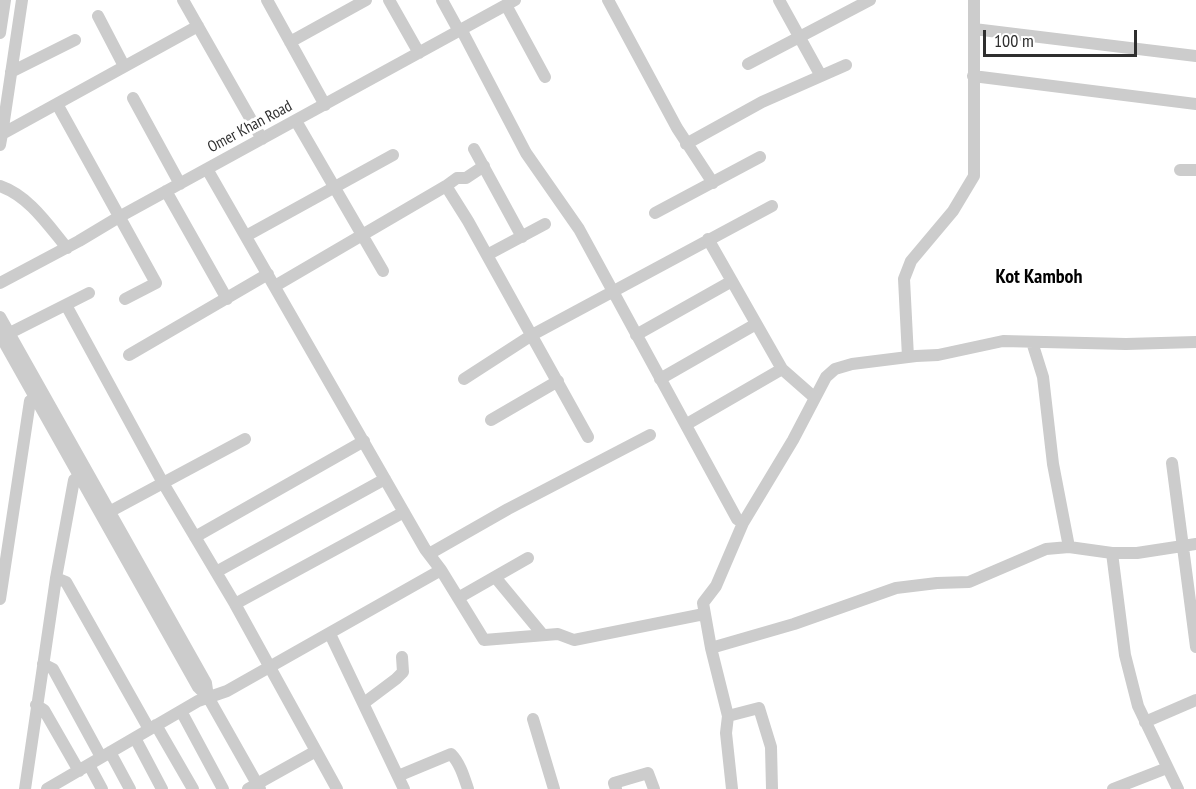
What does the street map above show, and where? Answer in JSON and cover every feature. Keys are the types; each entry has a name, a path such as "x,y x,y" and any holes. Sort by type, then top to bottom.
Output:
{"street":[{"path":"0,33 5,0"},
{"path":"1,140 22,0"},
{"path":"183,0 262,139"},
{"path":"267,0 325,105"},
{"path":"290,42 366,0"},
{"path":"390,0 419,53"},
{"path":"442,0 526,153 579,229 737,519 743,523"},
{"path":"608,0 686,144 713,183"},
{"path":"779,0 821,76"},
{"path":"748,64 870,0"},
{"path":"908,357 904,279 907,269 911,261 953,211 974,176 976,167 973,76 974,0"},
{"path":"510,2 545,76"},
{"name":"Omer Khan Road","path":"0,283 510,2"},
{"path":"98,16 124,66"},
{"path":"1,140 57,104 198,26"},
{"path":"974,29 1196,56"},
{"path":"11,72 75,40"},
{"path":"686,144 762,102 846,65"},
{"path":"973,76 1196,104"},
{"path":"133,98 180,184"},
{"path":"57,104 156,283 125,299"},
{"path":"296,121 382,271"},
{"path":"474,148 522,237"},
{"path":"246,237 393,155"},
{"path":"655,213 760,157"},
{"path":"275,286 457,178 466,178 484,166"},
{"path":"207,169 404,512 484,640 558,634 574,640 704,614"},
{"path":"1180,170 1196,170"},
{"path":"0,186 15,192 25,201 67,248"},
{"path":"446,186 488,255 588,436"},
{"path":"166,191 227,299"},
{"path":"464,379 532,335 772,206"},
{"path":"488,255 545,224"},
{"path":"708,239 782,369 815,398"},
{"path":"129,355 268,274"},
{"path":"636,335 732,281"},
{"path":"3,335 89,293"},
{"path":"66,305 163,483 235,604 337,789"},
{"path":"0,316 3,335 35,398 198,687 208,697 255,787 316,751"},
{"path":"660,379 756,324"},
{"path":"3,335 109,512 206,683 208,697"},
{"path":"732,789 726,733 728,716 711,648 703,603 716,586 743,523 793,440 826,377 835,369 852,364 938,355 1003,341 1126,344 1196,342"},
{"path":"1032,342 1042,377 1053,464 1070,547"},
{"path":"687,424 782,369"},
{"path":"491,420 558,381"},
{"path":"0,599 30,401 35,398"},
{"path":"429,554 508,509 650,435"},
{"path":"109,512 245,439"},
{"path":"195,537 364,441"},
{"path":"1173,463 1196,647"},
{"path":"25,789 56,578 74,480 79,477"},
{"path":"216,572 385,478"},
{"path":"235,604 404,512"},
{"path":"711,648 794,624 896,588 969,582 1046,549 1070,547 1112,553 1137,553 1196,544"},
{"path":"1112,553 1125,656 1138,706 1178,789"},
{"path":"458,598 528,558"},
{"path":"47,789 66,784 84,768 152,727 208,697 227,691 441,570"},
{"path":"495,577 543,635"},
{"path":"56,578 66,582 152,727 193,789"},
{"path":"330,634 404,789"},
{"path":"364,703 403,672 402,657"},
{"path":"43,664 53,669 106,755 130,789"},
{"path":"1145,722 1196,700"},
{"path":"36,705 44,710 84,768 102,789"},
{"path":"728,716 759,708 771,747 772,789"},
{"path":"181,711 223,789"},
{"path":"533,719 554,789"},
{"path":"135,738 162,789"},
{"path":"398,776 451,754 463,774 468,789"},
{"path":"1113,789 1167,768"},
{"path":"616,789 614,783 648,773 654,789"}],"district":[{"name":"Kot Kamboh","path":"1039,277"}]}
